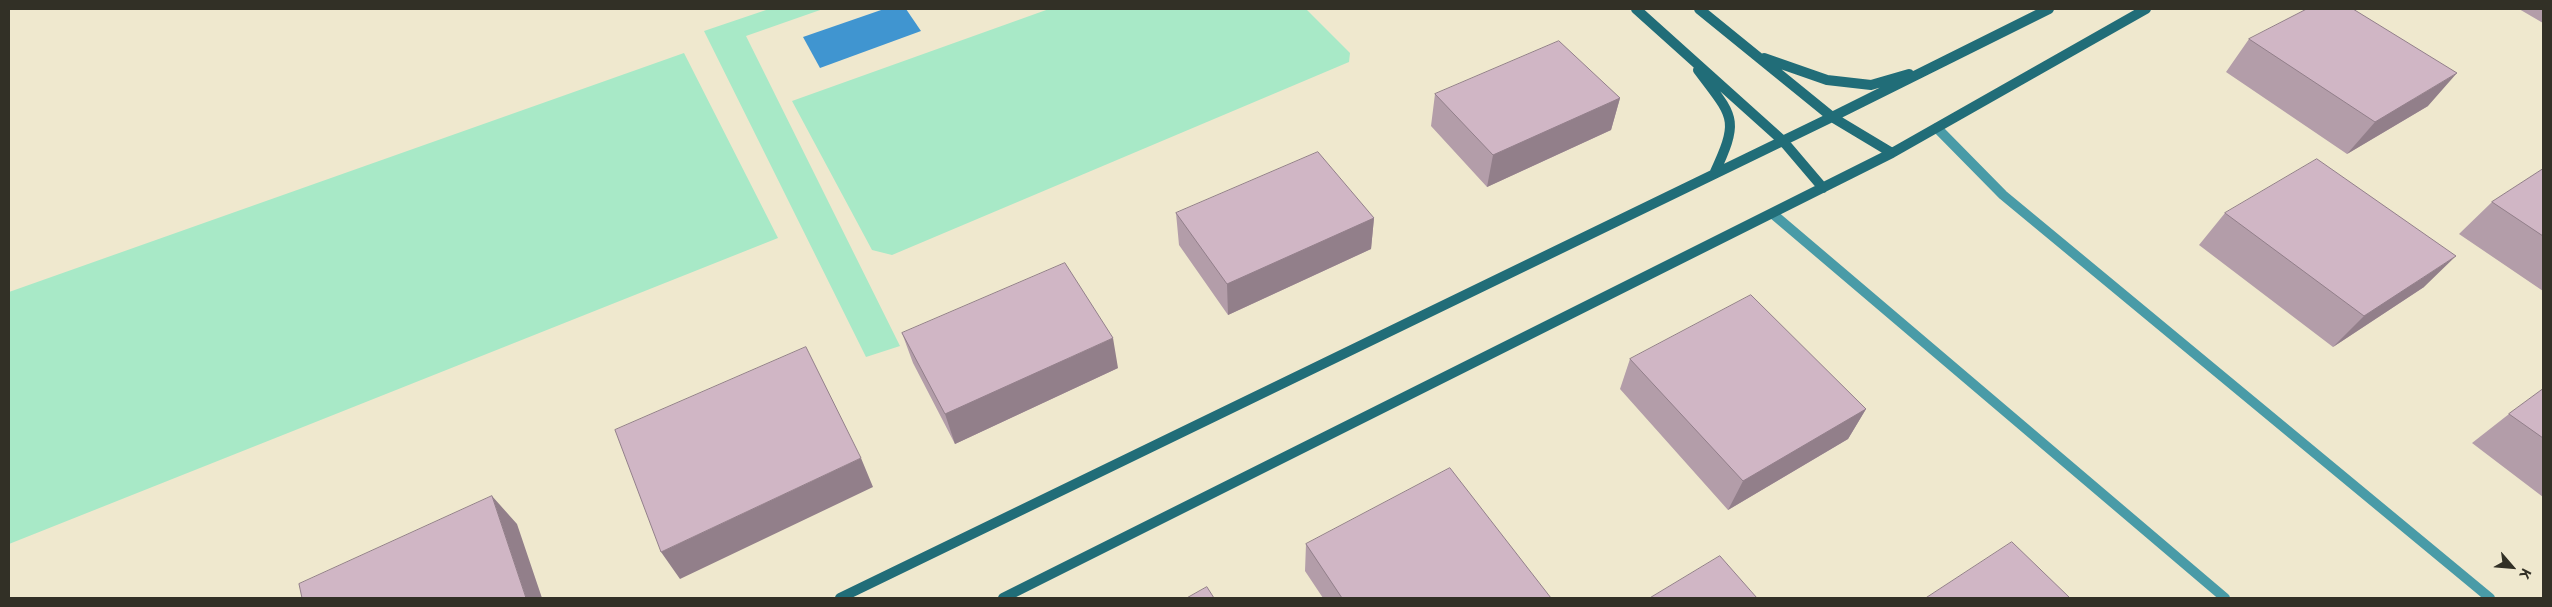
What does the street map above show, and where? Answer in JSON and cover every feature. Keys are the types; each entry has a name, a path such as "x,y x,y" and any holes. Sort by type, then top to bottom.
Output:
{"main road":[{"path":"1636,9 1783,141 1822,188"},
{"path":"1699,9 1832,117 1892,153"},
{"path":"840,598 1783,141 2049,9"},
{"path":"1003,598 1892,153 2146,9"},
{"path":"1687,54 1725,109 1731,125 1729,139 1714,174"},
{"path":"1757,56 1827,80 1871,85 1934,66"}],"street":[{"path":"1936,128 2003,195 2490,598"},
{"path":"1773,214 2225,598"}],"green space":[{"path":"769,9 823,9 746,36 900,346 866,357 704,31"},
{"path":"1049,9 1306,9 1350,53 1349,62 892,255 872,250 792,101"},
{"path":"684,53 778,238 9,544 9,292"}],"water":[{"path":"884,9 906,9 921,31 820,68 803,37"}],"building":[{"path":"2307,9 2353,9 2457,73 2375,122 2249,39"},
{"path":"1559,41 1620,98 1493,155 1435,94"},
{"path":"1318,152 1374,218 1227,284 1176,213"},
{"path":"2317,159 2456,256 2364,316 2225,213"},
{"path":"2543,169 2543,236 2492,202"},
{"path":"1065,263 1113,338 945,414 902,333"},
{"path":"1751,295 1866,409 1743,481 1630,359"},
{"path":"806,347 861,458 661,552 615,430"},
{"path":"2543,389 2543,438 2509,414"},
{"path":"1450,468 1551,598 1342,598 1306,544"},
{"path":"492,496 526,598 302,598 299,584"},
{"path":"2012,542 2070,598 1926,598"},
{"path":"1720,556 1757,598 1650,598"},
{"path":"1207,587 1214,598 1187,598"}]}
